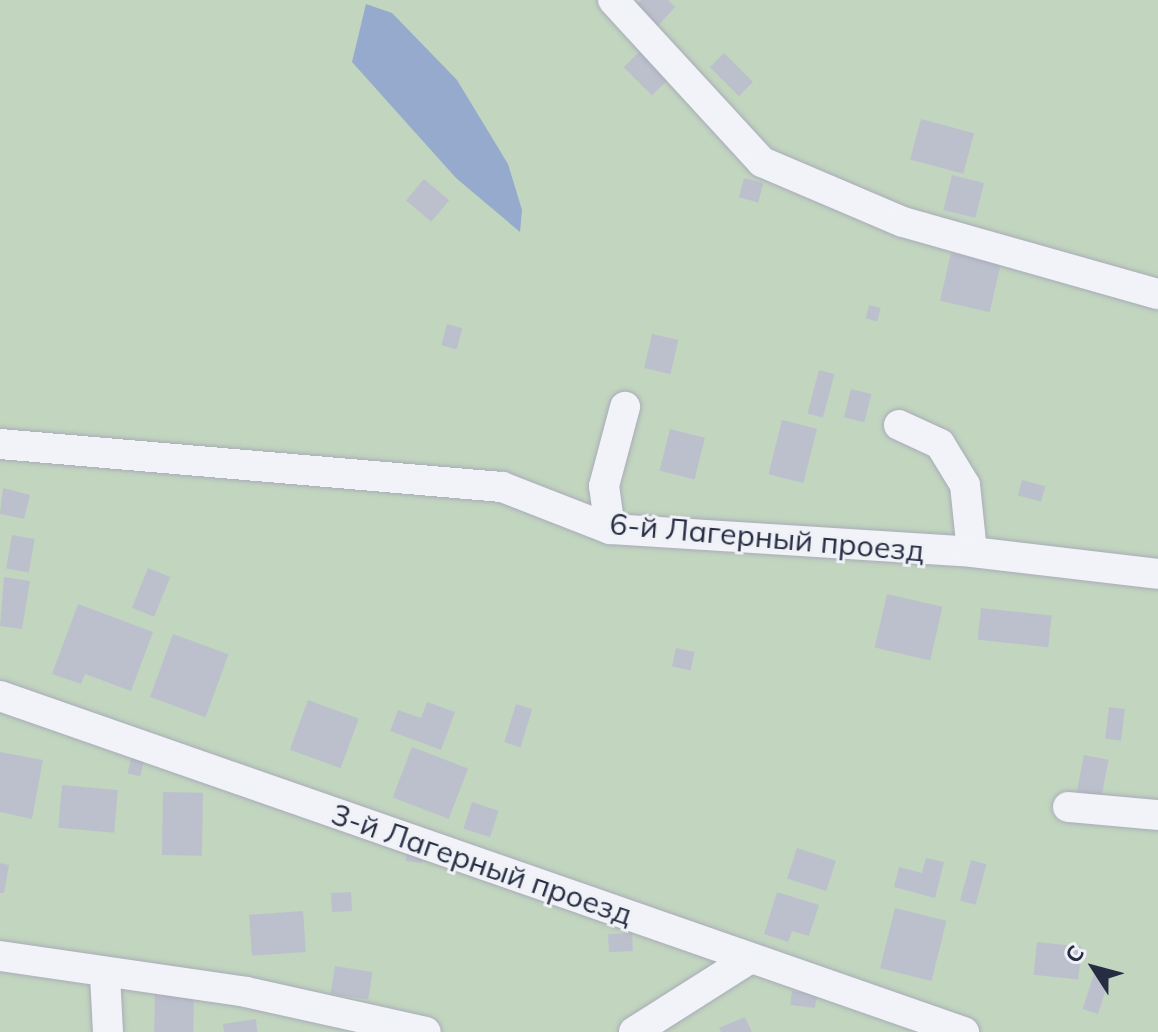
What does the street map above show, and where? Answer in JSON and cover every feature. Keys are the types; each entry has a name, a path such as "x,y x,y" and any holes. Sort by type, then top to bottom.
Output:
{"street":[{"path":"613,0 762,162 903,222 1158,294"},
{"path":"610,529 604,486 625,407"},
{"path":"899,425 940,444 965,485 972,552"},
{"name":"6-й Лагерный проезд","path":"0,444 502,487 610,529 972,552 1158,574"},
{"name":"3-й Лагерный проезд","path":"0,696 202,761 746,961 964,1032"},
{"path":"1068,807 1158,815"},
{"path":"0,956 105,975 246,992 426,1032"},
{"path":"634,1032 746,961"},
{"path":"105,975 108,1032"}],"green space":[{"path":"0,0 1158,0 1158,1032 0,1032"}],"water":[{"path":"366,4 392,13 457,80 508,164 522,210 520,232 456,178 352,62"}],"building":[{"path":"641,0 668,0 675,7 658,26 636,5"},
{"path":"640,51 668,79 652,96 624,67"},
{"path":"724,53 753,82 739,96 710,67"},
{"path":"921,119 974,133 963,174 910,160"},
{"path":"952,175 984,183 975,218 943,210"},
{"path":"744,178 763,183 758,202 739,197"},
{"path":"424,179 449,200 431,222 406,200"},
{"path":"951,253 1001,264 990,312 940,301"},
{"path":"869,305 881,308 877,321 866,319"},
{"path":"447,324 462,328 457,349 441,345"},
{"path":"652,334 678,340 670,374 644,368"},
{"path":"819,370 834,374 823,418 807,413"},
{"path":"851,389 871,394 864,422 844,417"},
{"path":"782,420 817,429 803,483 768,474"},
{"path":"670,429 705,438 695,479 660,471"},
{"path":"1022,480 1045,486 1041,502 1018,495"},
{"path":"3,488 30,495 24,519 0,514"},
{"path":"12,535 35,539 29,572 6,568"},
{"path":"148,568 170,577 154,617 132,608"},
{"path":"4,577 30,581 22,629 0,626"},
{"path":"887,594 943,607 930,660 875,648"},
{"path":"78,604 153,632 131,691 85,674 81,684 52,674"},
{"path":"981,608 1052,615 1048,647 978,640"},
{"path":"173,634 228,654 206,717 150,697"},
{"path":"676,648 695,652 691,671 672,667"},
{"path":"308,700 359,718 341,768 290,750"},
{"path":"427,702 455,712 441,750 390,731 398,710 421,718"},
{"path":"516,704 532,709 521,747 504,742"},
{"path":"1109,707 1125,709 1121,741 1105,739"},
{"path":"412,747 468,769 449,819 393,797"},
{"path":"133,750 146,753 140,776 128,773"},
{"path":"0,752 43,760 32,819 0,812"},
{"path":"1084,755 1109,760 1101,796 1077,791"},
{"path":"62,785 118,790 114,833 58,828"},
{"path":"163,792 203,793 202,856 162,855"},
{"path":"472,802 499,811 490,837 463,829"},
{"path":"797,848 836,861 826,891 787,878"},
{"path":"407,852 423,854 422,863 406,861"},
{"path":"926,858 944,862 935,898 894,887 899,867 922,873"},
{"path":"971,860 986,864 976,905 960,901"},
{"path":"0,863 9,865 4,893 0,893"},
{"path":"351,892 352,911 332,912 331,893"},
{"path":"777,892 819,905 809,936 792,931 788,942 764,934"},
{"path":"895,908 946,921 931,981 880,968"},
{"path":"303,911 306,952 252,956 249,915"},
{"path":"632,933 633,951 609,952 608,934"},
{"path":"1037,942 1082,947 1078,980 1034,975"},
{"path":"335,966 373,972 368,1000 331,994"},
{"path":"1095,971 1110,976 1098,1014 1083,1009"},
{"path":"155,988 194,989 193,1032 154,1032"},
{"path":"792,991 817,994 815,1008 790,1005"},
{"path":"745,1017 752,1032 721,1032 719,1028"},
{"path":"256,1019 257,1032 224,1032 223,1024"}]}
